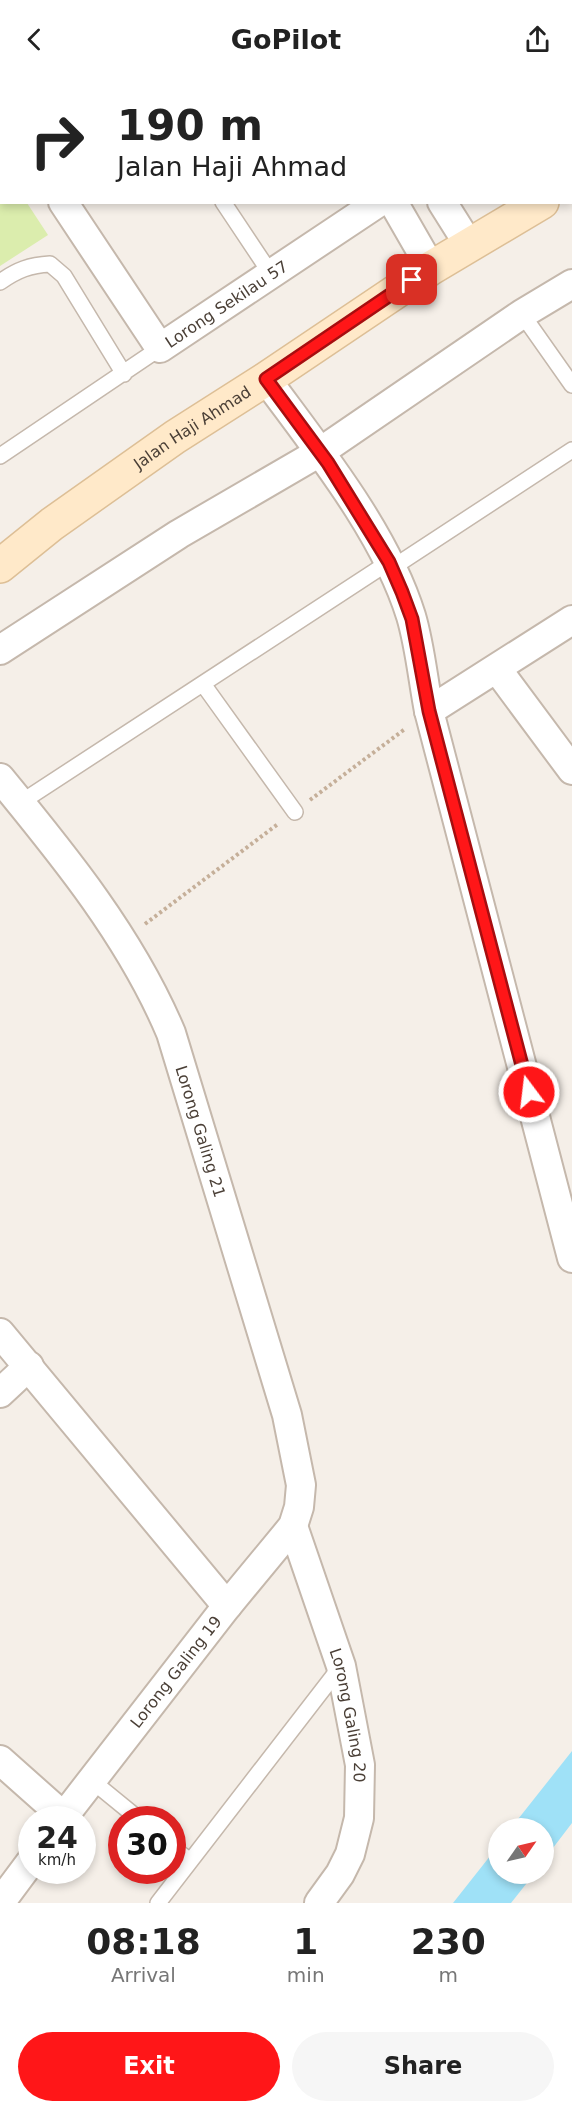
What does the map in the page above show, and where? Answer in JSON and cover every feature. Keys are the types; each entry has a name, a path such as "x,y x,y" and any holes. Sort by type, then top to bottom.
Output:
{"street":[{"name":"Lorong Sekilau 57","path":"64,204 160,348 376,204"},
{"path":"394,204 431,268"},
{"path":"443,204 469,245"},
{"name":"Jalan Haji Ahmad","path":"0,566 52,524 165,444 431,268 539,204"},
{"path":"0,650 179,534 320,452 522,314 572,284"},
{"path":"266,379 328,463 391,565 412,619 429,711 568,1231 572,1258"},
{"path":"429,711 572,620"},
{"path":"497,669 563,739 572,770"},
{"name":"Lorong Galing 21","path":"0,778 79,877 123,941 140,967 171,1033 287,1415 301,1485 299,1507 293,1526"},
{"path":"0,1333 227,1606"},
{"path":"0,1393 29,1366"},
{"name":"Lorong Galing 19","path":"71,1806 227,1606 293,1526"},
{"name":"Lorong Galing 20","path":"293,1526 341,1666 360,1765 359,1818 350,1854 340,1874 319,1903"},
{"path":"0,1760 49,1806"},
{"path":"0,1903 18,1879"}],"lane":[{"path":"224,204 271,274"},
{"path":"0,282 16,271 32,265 50,264 64,276 124,374"},
{"path":"522,314 572,385"},
{"path":"0,456 160,348"},
{"path":"20,802 572,450"},
{"path":"203,684 295,812"},
{"path":"158,1903 341,1666"},
{"path":"91,1780 123,1806"},
{"path":"186,1858 190,1861"}],"green space":[{"path":"0,204 28,204 48,235 0,266"}],"water":[{"path":"572,1751 572,1823 554,1847 554,1818 519,1818"},
{"path":"488,1859 488,1884 526,1884 511,1903 453,1903"}],"route":[{"path":"412,280 266,379 328,463 352,500 389,562 412,619 429,711 529,1092"}]}
